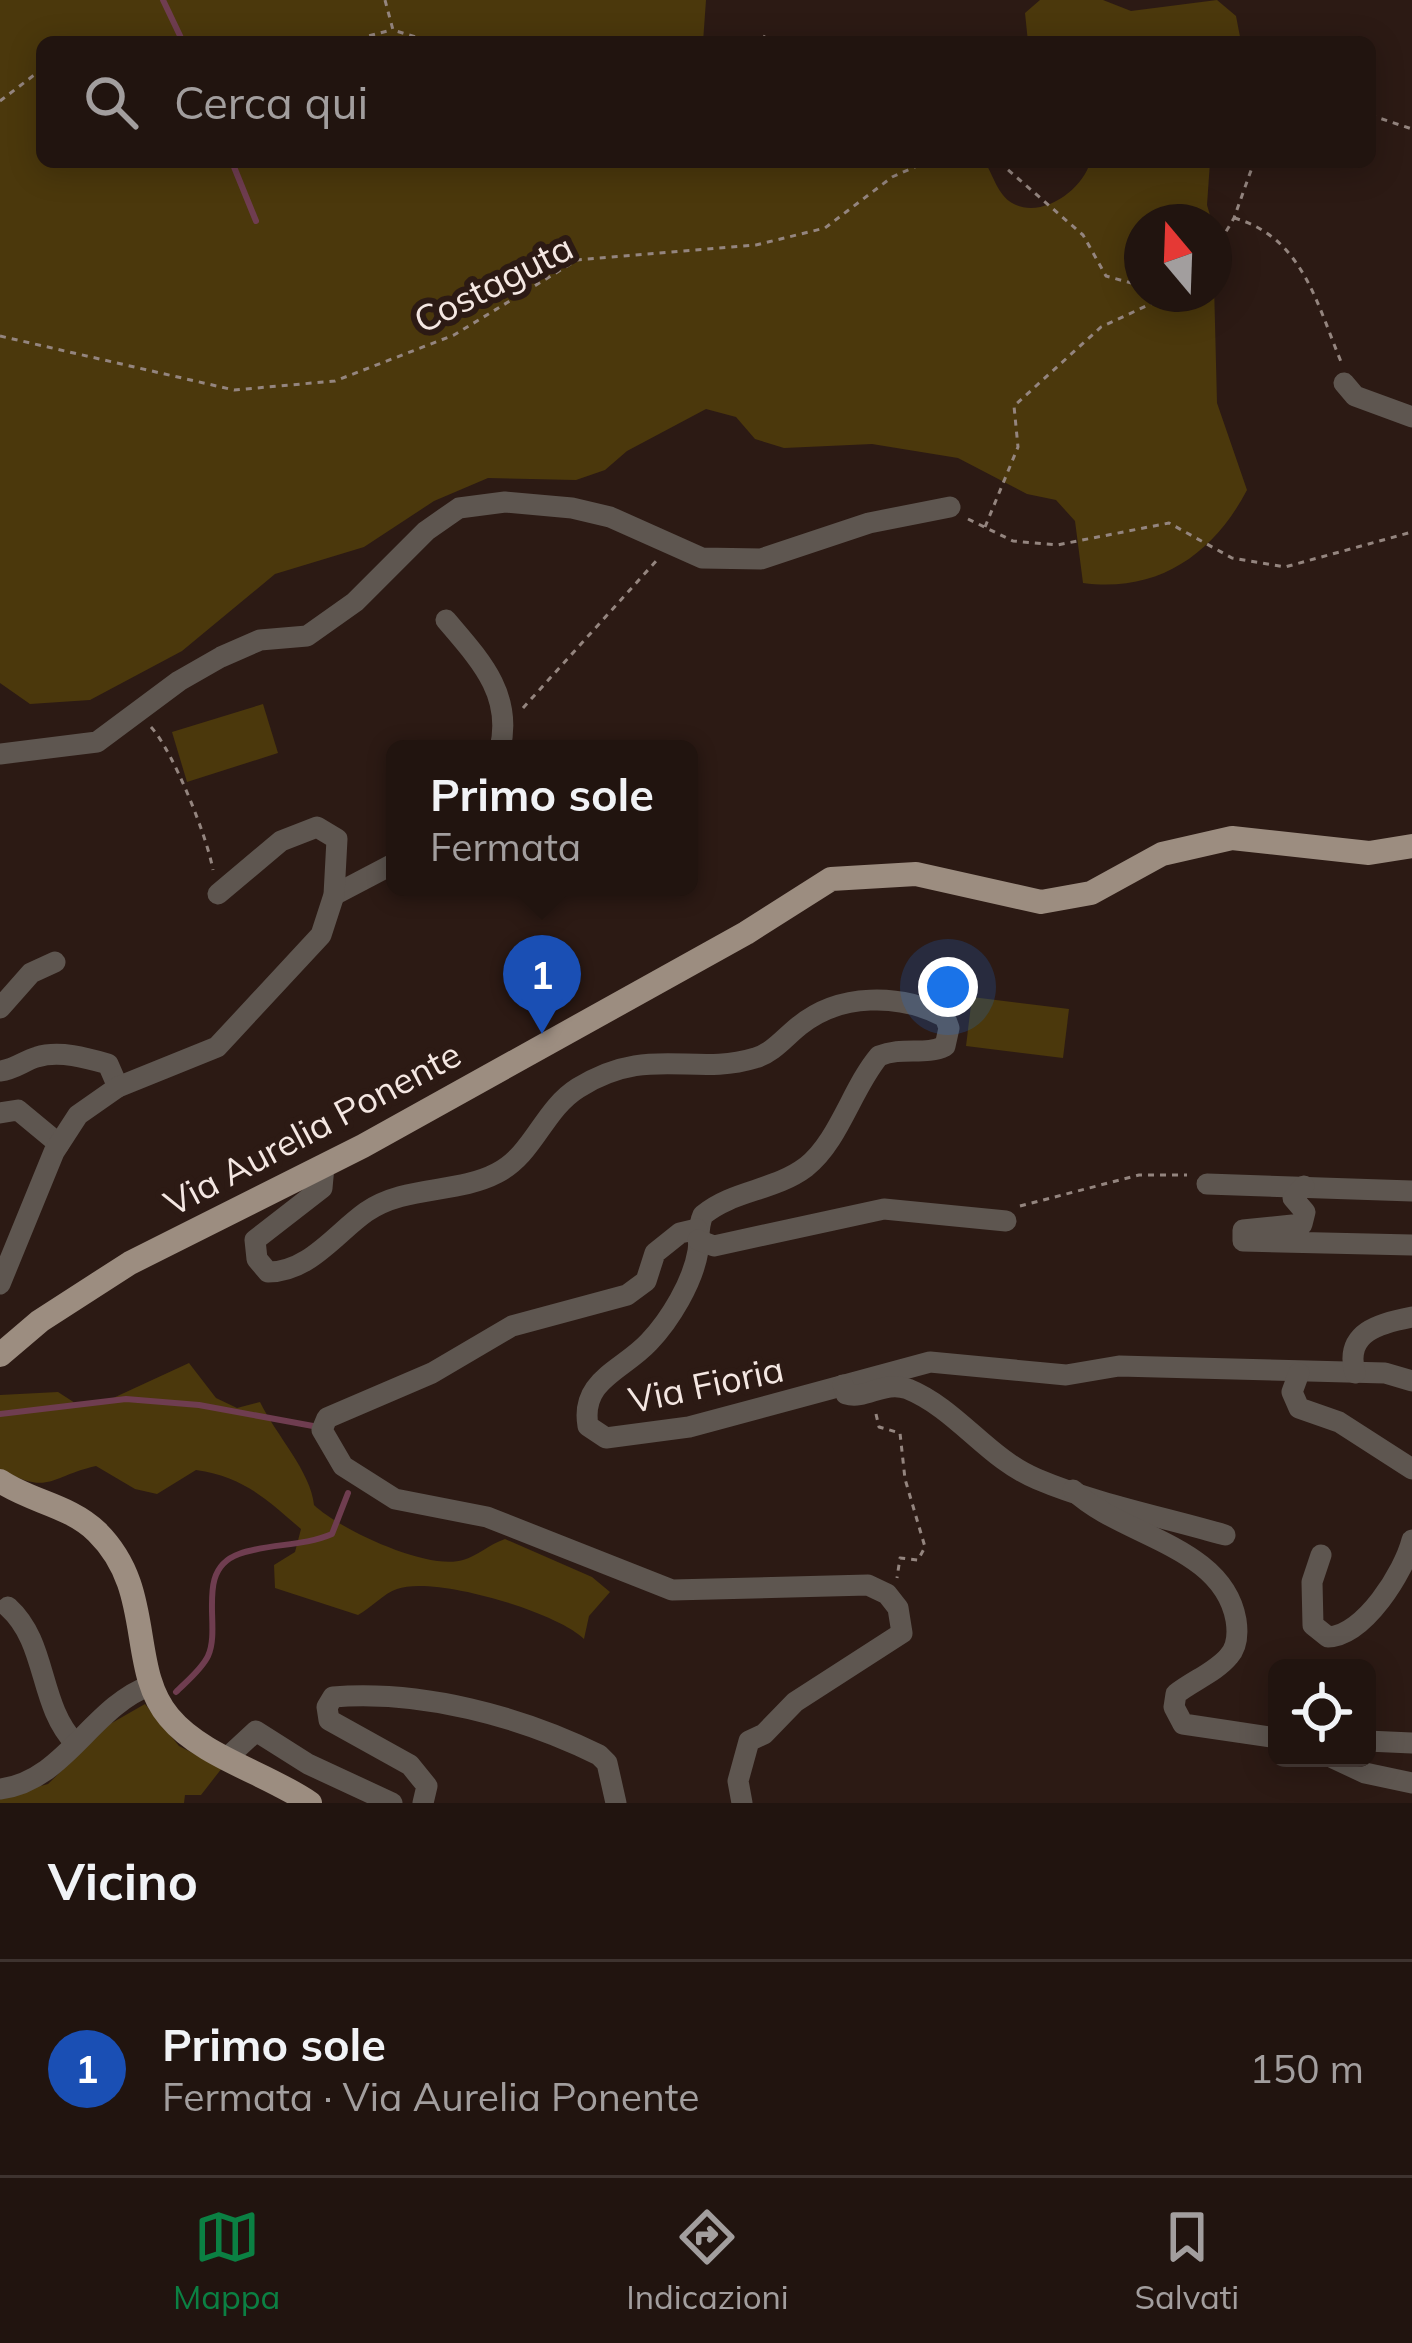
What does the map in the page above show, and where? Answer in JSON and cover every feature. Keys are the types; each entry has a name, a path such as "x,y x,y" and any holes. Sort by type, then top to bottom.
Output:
{"main road":[{"name":"Via Aurelia Ponente","path":"0,1355 40,1321 130,1263 324,1166 746,934 831,879 916,874 1041,902 1091,893 1162,854 1232,838 1369,853 1412,846"},
{"path":"0,1481 85,1522 117,1558 140,1609 151,1685 173,1722 310,1803"}],"street":[{"path":"1350,389 1412,417"},
{"path":"0,754 98,742 221,657 260,640 308,636 355,602 426,531 459,508 505,502 572,508 610,517 702,558 761,559 868,523 950,507"},
{"path":"446,620 500,692 503,738"},
{"path":"0,1284 59,1144 78,1115 118,1087 218,1048 321,935 334,895 337,839 317,827 281,841 218,894"},
{"path":"334,895 386,868"},
{"path":"0,1008 31,973 55,962"},
{"path":"324,1166 322,1189 255,1240 257,1259 268,1272 286,1272 329,1245 368,1210 408,1194 494,1175 517,1159 553,1109 599,1077 661,1060 755,1058 818,1012 849,1002 909,1004 945,1017 950,1028 945,1046 931,1052 897,1048 879,1056 810,1164 779,1184 716,1204 703,1215 698,1234"},
{"path":"0,1071 19,1069 38,1056 74,1055 108,1064 118,1087"},
{"path":"0,1113 17,1110 59,1144"},
{"path":"1207,1184 1412,1191"},
{"path":"1304,1186 1293,1198 1305,1212 1302,1224 1243,1230 1240,1237 1412,1245"},
{"path":"742,1803 738,1781 749,1741 764,1734 794,1702 902,1634 898,1608 887,1594 856,1584 672,1590 488,1517 395,1499 343,1466 326,1443 322,1430 327,1418 431,1373 512,1326 627,1294 646,1281 656,1253 680,1233 698,1234 713,1246 884,1209 1006,1221"},
{"name":"Via Fioria","path":"698,1234 691,1275 649,1342 590,1390 585,1408 588,1426 606,1438 689,1427 930,1362 1066,1375 1119,1366 1355,1373 1412,1381"},
{"path":"1412,1317 1381,1322 1301,1373 1292,1391 1299,1408 1339,1422 1412,1469"},
{"path":"1355,1373 1356,1342"},
{"path":"843,1385 846,1394 856,1396 899,1387 933,1402 1012,1465 1073,1490 1225,1535"},
{"path":"1073,1490 1086,1503 1196,1562 1231,1600 1237,1644 1230,1656 1176,1694 1174,1707 1183,1724 1268,1737"},
{"path":"1321,1555 1312,1582 1313,1625 1328,1637 1341,1636 1401,1568 1412,1540"},
{"path":"8,1607 24,1621 53,1715 75,1743"},
{"path":"0,1790 42,1775 108,1708 151,1685"},
{"path":"423,1803 427,1786 410,1765 329,1720 327,1707 333,1697 454,1707 536,1724 599,1755 607,1763 616,1803"},
{"path":"229,1756 256,1731 308,1764 392,1803"},
{"path":"1376,1742 1412,1743"},
{"path":"1352,1767 1412,1783"}],"path":[{"path":"385,0 393,30"},
{"path":"370,36 393,30 412,36"},
{"path":"0,101 36,74"},
{"path":"1376,118 1412,129"},
{"name":"Costaguta","path":"0,336 234,390 335,381 454,335 578,260 756,245 825,228 892,177 912,168"},
{"path":"1006,168 1083,236 1106,276 1124,281"},
{"path":"1232,221 1252,168"},
{"path":"1234,218 1277,239 1309,278 1350,389"},
{"path":"985,529 1018,447 1014,406 1101,327 1133,312"},
{"path":"950,507 1013,541 1057,545 1168,523 1232,557 1285,567 1412,532"},
{"path":"503,738 672,544"},
{"path":"138,712 163,740 201,823 218,894"},
{"path":"1006,1221 1006,1209 1138,1175 1206,1175 1207,1184"},
{"path":"872,1389 879,1427 900,1432 904,1479 925,1547 919,1560 900,1558 887,1594"}],"shaded area":[{"path":"0,0 706,0 703,36 36,36 36,168 988,168 1007,199 1035,208 1070,192 1088,168 1210,168 1207,204 1124,204 1124,312 1215,312 1217,403 1247,490 1200,551 1158,575 1110,585 1083,583 1075,521 1056,500 1027,494 958,458 872,444 784,448 755,439 736,417 706,409 627,451 605,470 576,480 488,478 434,501 364,547 275,574 182,651 90,700 30,704 0,683"},
{"path":"1040,0 1103,0 1131,11 1217,0 1236,16 1240,36 1027,36 1025,13"},
{"path":"263,704 278,753 187,782 172,732"},
{"path":"972,997 1069,1009 1063,1058 966,1046"},
{"path":"189,1363 216,1398 237,1408 260,1402 300,1467 314,1505 343,1525 407,1554 448,1562 468,1558 505,1539 592,1577 610,1592 589,1616 584,1639 523,1608 438,1587 397,1589 358,1615 275,1588 274,1565 295,1552 301,1529 253,1491 213,1473 196,1470 157,1494 135,1489 96,1466 40,1483 0,1469 0,1395 58,1392 75,1403 98,1405"},
{"path":"145,1704 179,1746 222,1768 201,1795 185,1795 184,1803 0,1803 0,1797 48,1784 110,1724"}],"waterway":[{"path":"163,0 180,36"},
{"path":"234,168 256,221"},
{"path":"0,1414 126,1399 199,1405 313,1426"},
{"path":"176,1692 208,1656 213,1585 225,1562 250,1551 332,1534 348,1493"}],"place":[{"name":"Primo sole","path":"542,1034"}]}
